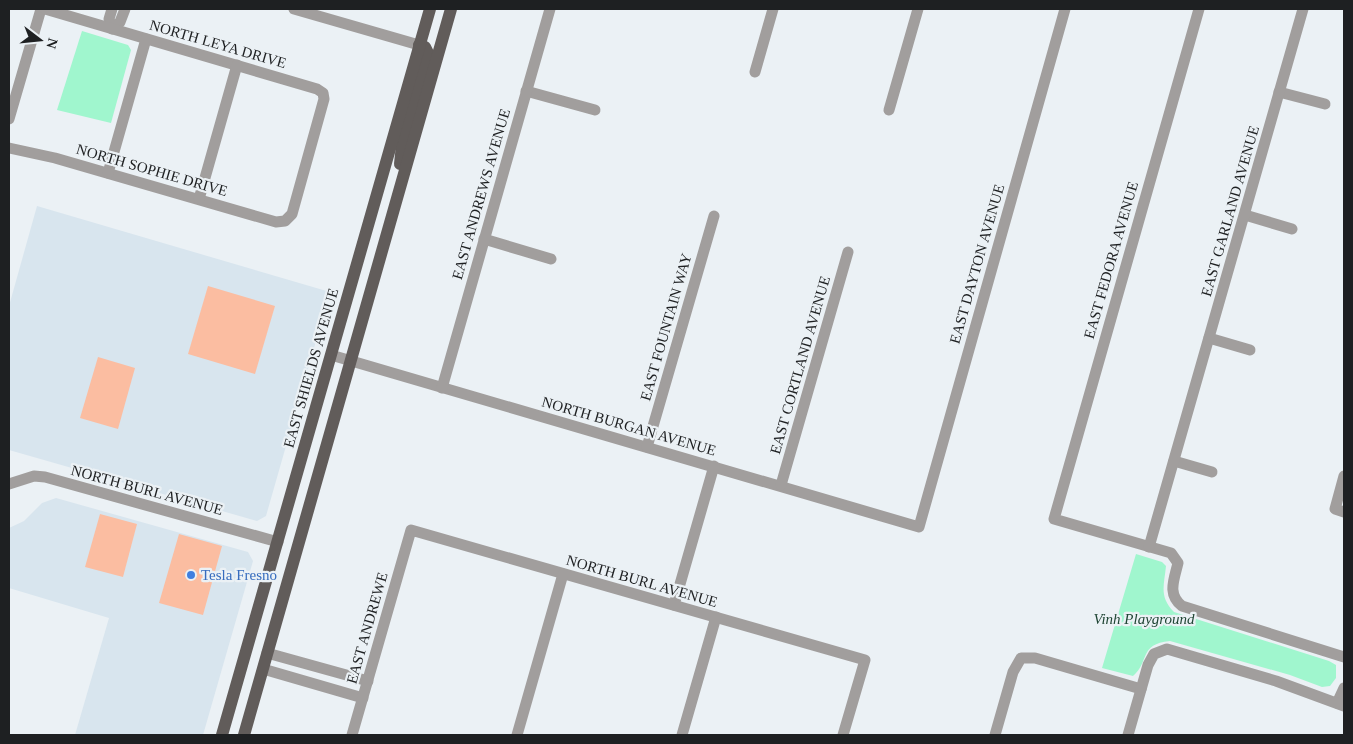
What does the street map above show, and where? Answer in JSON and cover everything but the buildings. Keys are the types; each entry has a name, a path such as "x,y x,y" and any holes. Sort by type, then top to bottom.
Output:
{"main road":[{"name":"EAST SHIELDS AVENUE","path":"222,735 430,9"},
{"path":"440,47 444,9"},
{"path":"244,735 451,9"},
{"path":"397,196 402,145 428,53 425,48 419,45"}],"street":[{"path":"9,119 41,9"},
{"name":"NORTH LEYA DRIVE","path":"45,9 318,88 323,93 324,99 292,214 285,221"},
{"path":"112,9 109,19 112,29 120,22 124,9"},
{"path":"294,9 419,45"},
{"name":"EAST ANDREWS AVENUE","path":"442,388 550,9"},
{"path":"755,72 773,9"},
{"path":"889,110 918,9"},
{"name":"EAST DAYTON AVENUE","path":"919,527 1065,9"},
{"name":"EAST FEDORA AVENUE","path":"1149,547 1054,519 1199,9"},
{"name":"EAST GARLAND AVENUE","path":"1149,547 1303,9"},
{"path":"108,173 146,39"},
{"path":"199,199 237,65"},
{"path":"526,91 595,110"},
{"path":"1279,92 1325,104"},
{"name":"NORTH SOPHIE DRIVE","path":"9,148 55,158 276,222 285,221"},
{"path":"1244,215 1292,229"},
{"name":"EAST FOUNTAIN WAY","path":"647,447 714,216"},
{"path":"484,240 551,259"},
{"name":"EAST CORTLAND AVENUE","path":"781,485 848,252"},
{"path":"1209,338 1250,350"},
{"name":"NORTH BURGAN AVENUE","path":"331,355 781,485 919,527"},
{"path":"1174,461 1212,472"},
{"path":"674,605 714,466"},
{"path":"1340,510 1344,476"},
{"name":"NORTH BURL AVENUE","path":"9,484 29,477 45,477 278,542"},
{"name":"NORTH BURL AVENUE","path":"411,530 865,660 844,735"},
{"name":"EAST ANDREWE","path":"352,735 411,530"},
{"path":"1149,547 1171,553 1178,563 1172,588 1173,599 1182,606 1344,656"},
{"path":"517,735 563,574"},
{"path":"682,735 716,617"},
{"path":"1128,735 1141,689 1154,654 1167,649 1276,681 1341,705 1344,688"},
{"path":"268,653 368,682"},
{"path":"995,735 1013,672 1022,658 1035,658 1141,689"},
{"path":"263,669 363,698"}],"shaded area":[{"path":"37,206 330,292 266,516 257,521 9,450 9,306"},
{"path":"56,498 248,552 253,561 203,735 75,735 109,618 9,588 9,528 24,521 42,503"}],"green space":[{"path":"82,31 128,45 131,50 111,123 57,110"},
{"name":"Vinh Playground","path":"1136,554 1162,562 1166,566 1164,596 1169,607 1174,612 1329,661 1336,665 1336,678 1330,686 1322,687 1290,675 1170,641 1153,646 1133,676 1102,668"}],"place":[{"name":"Tesla Fresno","path":"191,575"}]}
